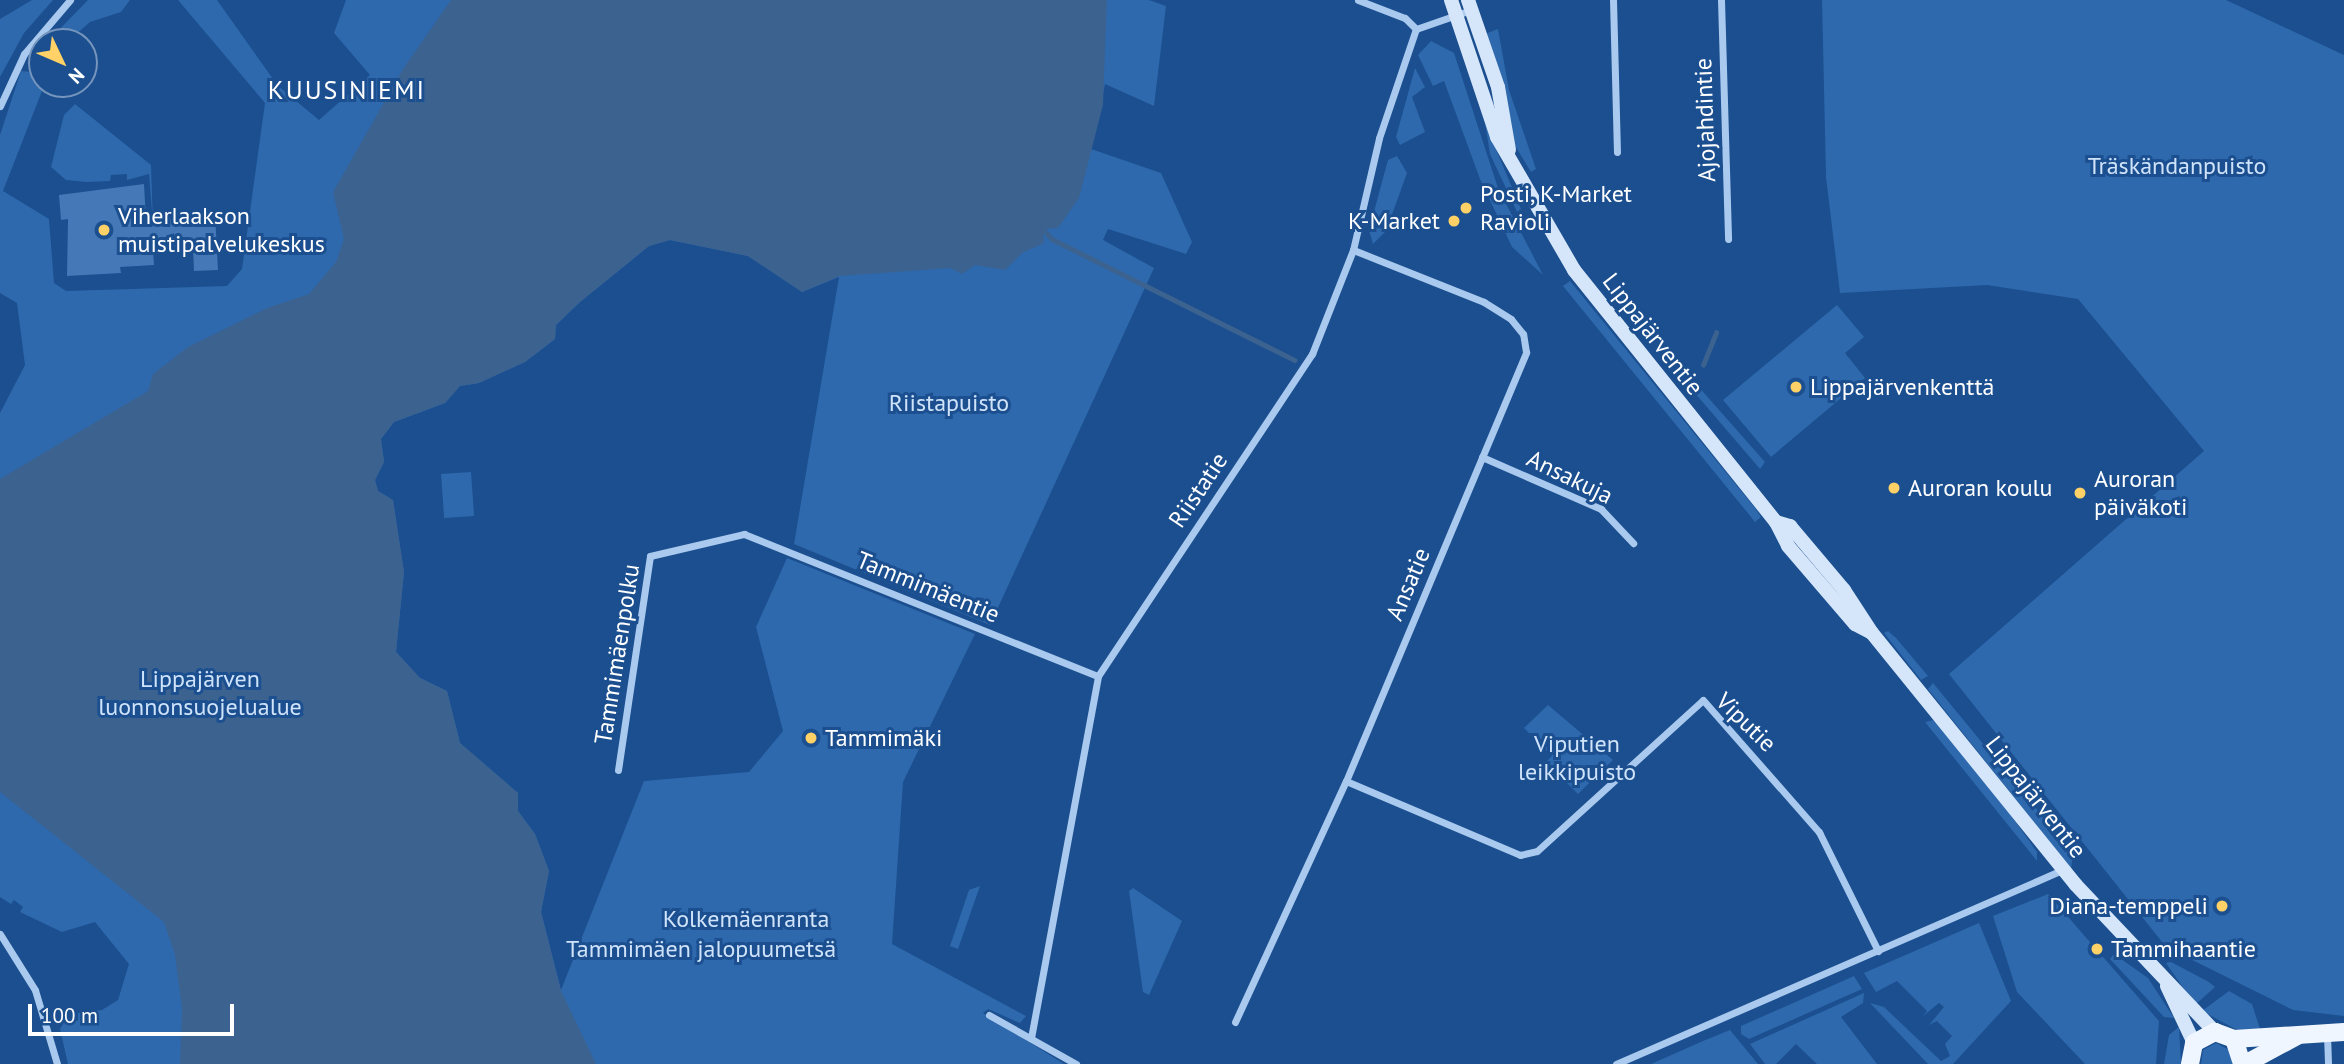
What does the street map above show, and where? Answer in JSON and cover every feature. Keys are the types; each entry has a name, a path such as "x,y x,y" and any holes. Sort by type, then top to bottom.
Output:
{"main road":[{"name":"Lippajärventie","path":"1451,0 1454,16 1497,137 1574,270 1776,522 1780,536 1855,624 1872,633 2064,870 2167,986 2215,1032"},
{"name":"Lippajärventie","path":"1470,5 1498,87 1512,162"},
{"name":"Lippajärventie","path":"2167,986 2194,1043"},
{"path":"2190,1064 2194,1043 2215,1032 2234,1039 2336,1033"},
{"path":"2234,1039 2244,1064 2297,1036"}],"street":[{"path":"0,106 24,54 70,0"},
{"path":"1358,0 1405,18 1416,29 1454,16 1470,5"},
{"path":"1613,0 1617,152"},
{"name":"Ajojahdintie","path":"1721,0 1728,239"},
{"name":"Riistatie","path":"1031,1038 1098,676 1312,354 1353,250 1379,138 1416,29"},
{"name":"Ansatie","path":"1235,1022 1346,781 1526,352 1523,334 1511,318 1484,302 1353,250"},
{"name":"Ansakuja","path":"1482,457 1601,509 1633,543"},
{"name":"Tammimäentie","path":"744,534 1098,676"},
{"name":"Tammimäenpolku","path":"618,770 650,556 744,534"},
{"name":"Viputie","path":"1346,781 1520,855 1537,851 1703,700 1819,832 1878,951"},
{"path":"1616,1064 2064,870"},
{"path":"0,934 35,990 57,1064"},
{"path":"989,1015 1076,1064"},
{"path":"2328,1064 2336,1033"}],"green space":[{"path":"32,0 53,0 24,33 0,77 0,19"},
{"path":"88,0 130,0 121,12 90,22 83,28 61,28"},
{"name":"Lippajärven luonnonsuojelualue","path":"178,0 217,0 278,86 319,120 370,75 334,33 346,0 1149,0 1166,6 1154,106 1105,84 1091,149 1161,173 1192,242 1186,254 1108,229 1103,240 1154,268 990,625 794,544 839,277 802,292 748,256 670,240 649,246 580,302 556,325 555,339 525,362 479,383 460,386 445,403 394,422 381,439 384,462 375,480 378,491 393,500 404,572 396,652 420,678 447,691 460,743 518,793 518,811 535,834 549,871 541,912 561,990 644,781 749,772 783,731 756,627 787,558 975,634 903,782 892,944 1026,1016 1020,1023 988,1009 983,1013 1064,1064 68,1064 60,1029 67,1017 78,1021 78,1013 102,1010 118,1000 129,964 95,922 62,932 20,912 23,907 14,900 11,904 0,897 0,413 25,365 17,303 0,293 0,135 21,71 28,72 28,98 39,98 3,191 49,219 54,283 66,291 227,286 242,269 265,103"},
{"name":"Träskändanpuisto","path":"1822,0 2226,0 2344,55 2344,1016 2293,1010 2166,947 1949,674 2204,451 2078,299 1987,285 1840,293 1826,177"},
{"path":"1498,29 1509,90 1536,169 1531,172 1514,144 1485,34"},
{"path":"1431,41 1454,53 1498,188 1543,275 1512,247 1480,179 1444,81 1433,86 1418,55"},
{"path":"1415,68 1425,87 1412,97 1425,132 1400,145 1396,137"},
{"path":"75,104 151,165 153,224 149,174 127,180 127,174 111,175 110,181 87,182 66,180 51,167 64,115"},
{"path":"1485,123 1521,209 1517,212 1490,154"},
{"path":"1397,156 1407,173 1386,231 1373,244 1369,230 1388,160"},
{"path":"1570,281 1755,508 1761,517 1755,522 1563,286"},
{"name":"Lippajärvenkenttä","path":"1837,305 1864,337 1845,353 1865,378 1771,457 1723,400"},
{"path":"1697,385 1765,462 1760,469 1694,392"},
{"path":"471,472 474,516 444,518 441,474"},
{"path":"1888,631 1928,676 1921,680 1884,633"},
{"path":"1933,683 2073,853 2071,869 1928,689"},
{"name":"Viputien leikkipuisto","path":"1548,705 1613,760 1578,794 1546,762 1552,756 1524,728"},
{"path":"1934,720 2006,808 2037,852 2037,861 1925,722"},
{"path":"980,886 958,949 950,946 969,890"},
{"path":"1133,888 1182,921 1149,995 1143,992 1129,891"},
{"path":"2048,894 2159,1021 2156,1064 2085,1064 2017,992 1993,916"},
{"path":"1979,923 2011,1001 1953,1064 1928,1064 1870,1003 1884,1007 1941,1061 1950,1056 1945,1044 1952,1036 1937,1021 1929,1025 1944,1007 1939,1003 1922,1017 1927,1011 1897,981 1876,992 1864,973"},
{"path":"2114,954 2148,978 2174,1018 2164,1017 2110,959"},
{"path":"2171,962 2215,987 2195,1005 2166,963"},
{"path":"1854,976 1862,989 1749,1039 1741,1034 1741,1026"},
{"path":"2229,991 2252,1004 2261,1032 2239,1031 2202,1011"},
{"path":"1864,993 1863,1003 1841,1017 1877,1064 1817,1064 1796,1044 1776,1064 1765,1064 1750,1044"},
{"path":"2179,1027 2181,1064 2164,1064 2169,1035"},
{"path":"1730,1030 1758,1064 1651,1064 1703,1041"},
{"path":"2216,1043 2231,1051 2232,1064 2201,1064 2203,1050"}],"shaded area":[{"name":"Lippajärven luonnonsuojelualue","path":"451,0 1107,0 1103,105 1079,198 1058,228 1043,229 1044,243 1022,253 1005,270 975,265 962,274 950,268 840,276 802,292 748,256 670,240 649,246 580,302 556,325 555,339 525,362 479,383 460,386 445,403 394,422 381,439 384,462 375,480 378,491 393,500 404,572 396,652 420,678 447,691 460,743 518,793 518,811 535,834 549,871 541,912 561,991 596,1064 180,1064 182,1009 175,955 164,922 0,792 0,479 148,391 153,374 188,347 267,308 309,294 336,262 344,239 333,192 403,69"}],"building":[{"name":"Viherlaakson muistipalvelukeskus","path":"144,184 146,221 215,213 218,270 194,271 193,249 153,251 154,265 120,267 121,273 67,276 68,219 61,220 59,195"}],"waterway":[{"path":"1043,229 1052,239 1295,360"},
{"path":"1703,365 1716,333"}],"place":[{"name":"Posti, K-Market Ravioli","path":"1466,208"},
{"name":"K-Market","path":"1454,221"},
{"name":"Viherlaakson muistipalvelukeskus","path":"104,230"},
{"name":"Lippajärvenkenttä","path":"1796,387"},
{"name":"Auroran koulu","path":"1894,488"},
{"name":"Auroran päiväkoti","path":"2080,493"},
{"name":"Tammimäki","path":"811,738"},
{"name":"Diana-temppeli","path":"2222,906"},
{"name":"Tammihaantie","path":"2097,949"}],"district":[{"name":"KUUSINIEMI","path":"347,90"}],"park label":[{"name":"Riistapuisto","path":"949,403"},
{"name":"Kolkemäenranta","path":"746,919"},
{"name":"Tammimäen jalopuumetsä","path":"701,949"}]}
